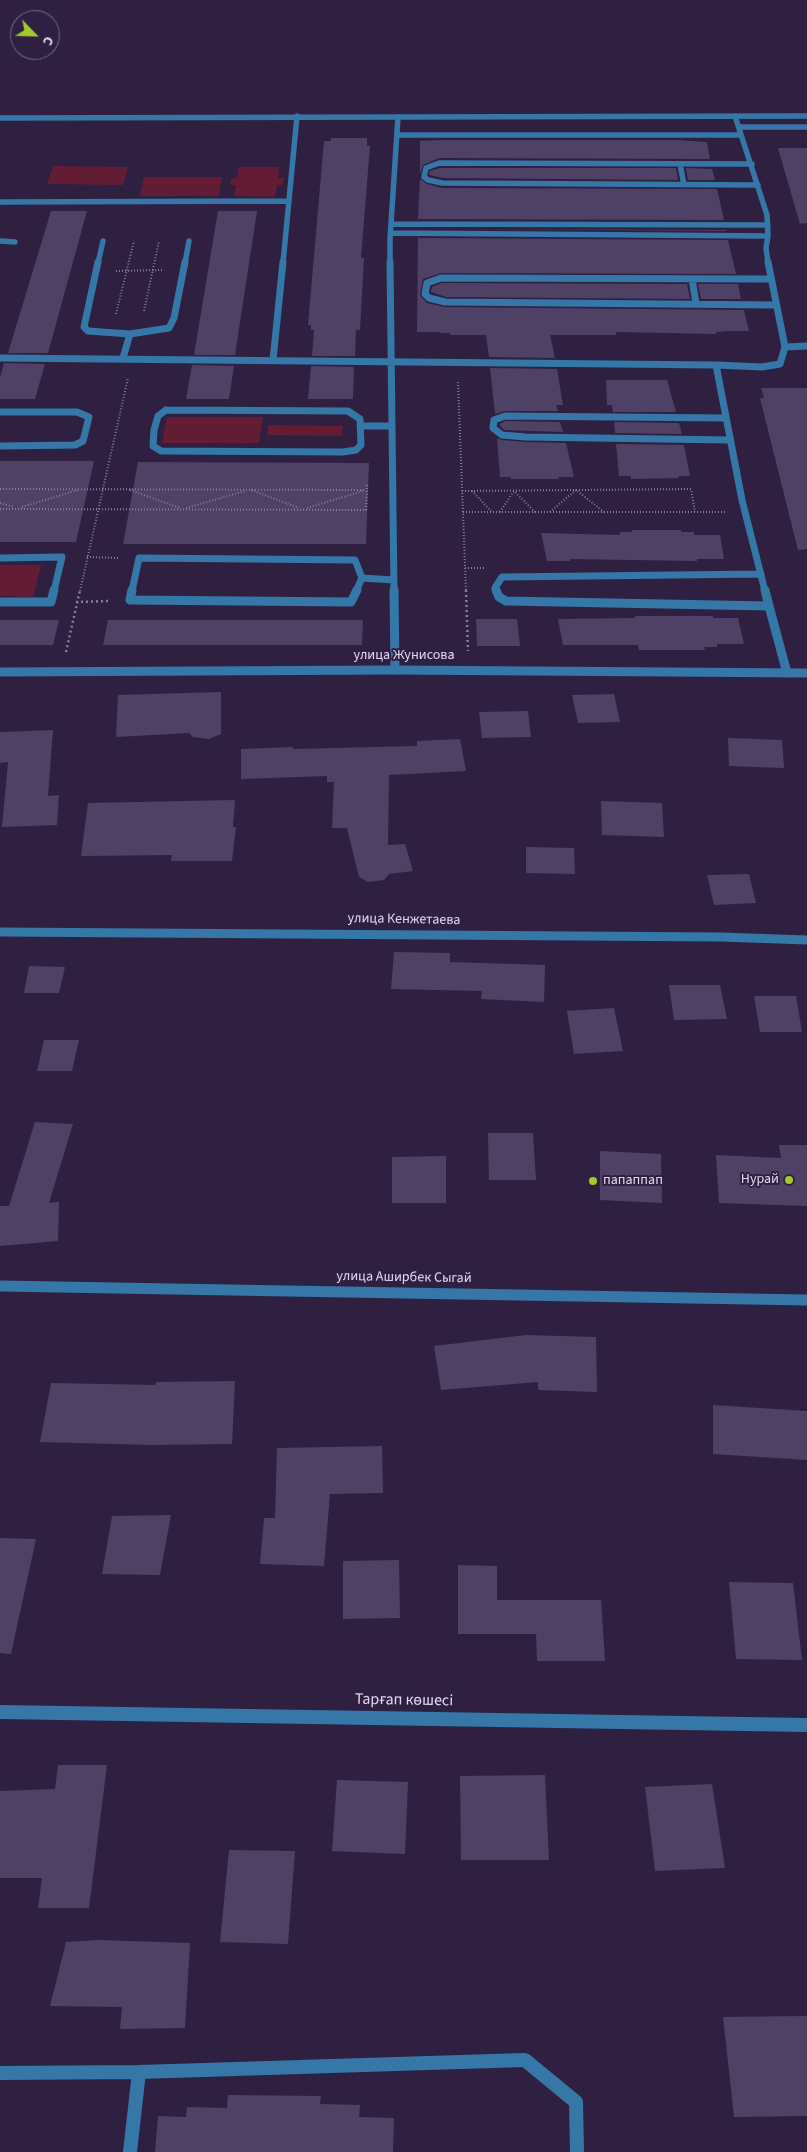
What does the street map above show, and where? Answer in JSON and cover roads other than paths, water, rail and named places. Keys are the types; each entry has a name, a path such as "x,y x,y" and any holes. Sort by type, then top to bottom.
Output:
{"street":[{"path":"273,360 298,116"},
{"path":"0,358 391,361 762,367 780,364 785,347 770,279 766,248 768,226 752,164 735,116"},
{"path":"0,118 807,116"},
{"path":"395,670 391,224 398,117"},
{"path":"739,127 807,127"},
{"path":"397,135 741,136"},
{"path":"752,164 439,163 426,168 424,177 428,180 442,183 758,185"},
{"path":"680,164 684,185"},
{"path":"0,202 289,201"},
{"path":"391,224 768,226"},
{"path":"391,232 768,236"},
{"path":"0,241 14,242"},
{"path":"103,242 84,327 88,331 130,334 169,328 174,318 189,241"},
{"path":"770,279 441,278 428,283 425,294 429,298 445,302 775,305"},
{"path":"692,279 696,303"},
{"path":"122,358 130,334"},
{"path":"785,347 807,346"},
{"path":"716,365 745,512 787,673"},
{"path":"166,410 348,411 360,419 362,426 361,445 356,450 343,452 161,451 153,446 154,430 158,416 166,410"},
{"path":"0,412 77,412 89,417 83,441 75,445 0,446"},
{"path":"726,418 505,416 494,420 493,428 502,436 526,438 730,440"},
{"path":"362,426 392,426"},
{"path":"0,558 62,558 51,602 0,602"},
{"path":"138,558 355,560 362,578 350,602 130,600 138,558"},
{"path":"761,574 502,577 495,588 496,594 506,601 769,606"},
{"path":"362,578 394,580"},
{"name":"улица Жунисова","path":"0,672 469,670 807,673"},
{"name":"улица Кенжетаева","path":"0,932 632,936 807,940"},
{"name":"улица Аширбек Сыгай","path":"0,1286 807,1300"},
{"name":"Тарғап көшесі","path":"0,1712 807,1725"},
{"path":"0,2073 139,2072 525,2060 576,2102 577,2152"},
{"path":"130,2152 139,2072"}],"place":[{"name":"Нурай","path":"789,1180"},
{"name":"папаппап","path":"593,1181"}]}
